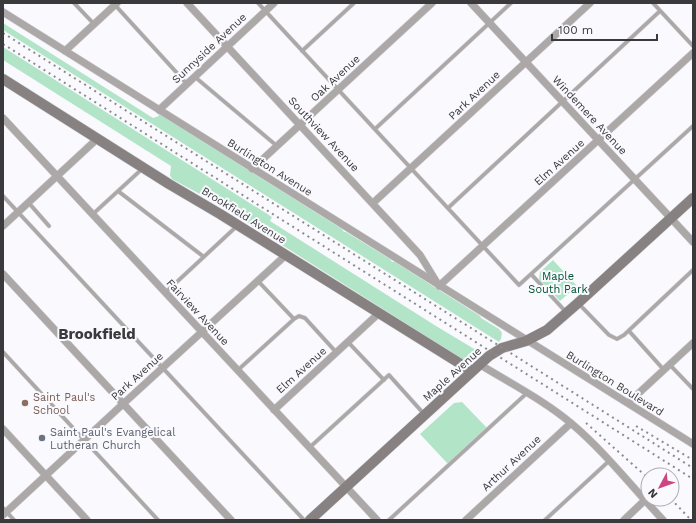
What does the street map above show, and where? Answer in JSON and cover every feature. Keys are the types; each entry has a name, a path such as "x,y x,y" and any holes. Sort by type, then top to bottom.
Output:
{"street":[{"name":"Southview Avenue","path":"186,3 420,255 439,286"},
{"name":"Sunnyside Avenue","path":"159,110 274,3"},
{"name":"Oak Avenue","path":"252,169 432,3"},
{"name":"Windemere Avenue","path":"471,3 693,242"},
{"name":"Park Avenue","path":"373,203 590,3"},
{"path":"65,51 115,4"},
{"name":"Burlington Avenue","path":"3,12 526,341"},
{"name":"Elm Avenue","path":"439,286 692,55"},
{"name":"Brookfield Avenue","path":"3,79 378,314 475,368 527,393 571,423"},
{"name":"Fairview Avenue","path":"3,118 377,520"},
{"path":"3,226 97,139"},
{"name":"Maple Avenue","path":"310,520 489,356 502,348 526,341 547,330 693,198"},
{"name":"Park Avenue","path":"4,512 286,255"},
{"path":"3,274 231,520"},
{"name":"Elm Avenue","path":"274,410 378,314"},
{"name":"Burlington Boulevard","path":"526,341 693,444"},
{"path":"628,403 693,343"},
{"path":"571,423 594,444 640,496"},
{"name":"Arthur Avenue","path":"466,520 571,423"},
{"path":"3,429 87,520"},
{"path":"624,520 640,505"},
{"path":"650,507 663,520"}],"lane":[{"path":"74,3 94,24"},
{"path":"258,3 519,285 693,126"},
{"path":"302,50 354,3"},
{"path":"375,129 511,3"},
{"path":"653,3 693,46"},
{"path":"115,4 187,84"},
{"path":"448,208 660,10"},
{"path":"194,77 277,146"},
{"path":"93,214 143,168"},
{"path":"118,191 204,257"},
{"path":"3,196 304,520"},
{"path":"28,202 49,226"},
{"path":"165,293 238,225"},
{"path":"578,303 609,336 617,339 629,331 693,270"},
{"path":"531,274 567,313"},
{"path":"258,280 294,319"},
{"path":"237,370 299,316 305,318 336,352"},
{"path":"629,331 693,389"},
{"path":"348,342 384,380"},
{"path":"3,352 158,520"},
{"path":"310,448 389,375 424,414"},
{"path":"389,520 527,393"},
{"path":"545,520 609,461"},
{"path":"4,512 14,520"}],"green space":[{"path":"3,23 153,118 159,116 158,114 160,114 342,229 344,232 390,259 392,262 395,262 499,329 502,333 501,339 499,342 3,30"},
{"path":"3,47 272,217 270,221 481,353 473,360 468,361 462,359 211,200 172,179 170,176 171,166 3,60"},
{"name":"Maple South Park","path":"553,260 577,286 560,301 539,279 540,272"},
{"path":"462,402 487,428 448,464 420,434 454,403"}],"railway":[{"path":"3,33 693,468"},
{"path":"3,44 693,479"},
{"path":"586,423 640,471"},
{"path":"636,426 693,460"},
{"path":"679,507 691,520"}],"place":[{"name":"Saint Paul's School","path":"25,403"},
{"name":"Saint Paul's Evangelical Lutheran Church","path":"42,438"}],"district":[{"name":"Brookfield","path":"97,334"}]}
